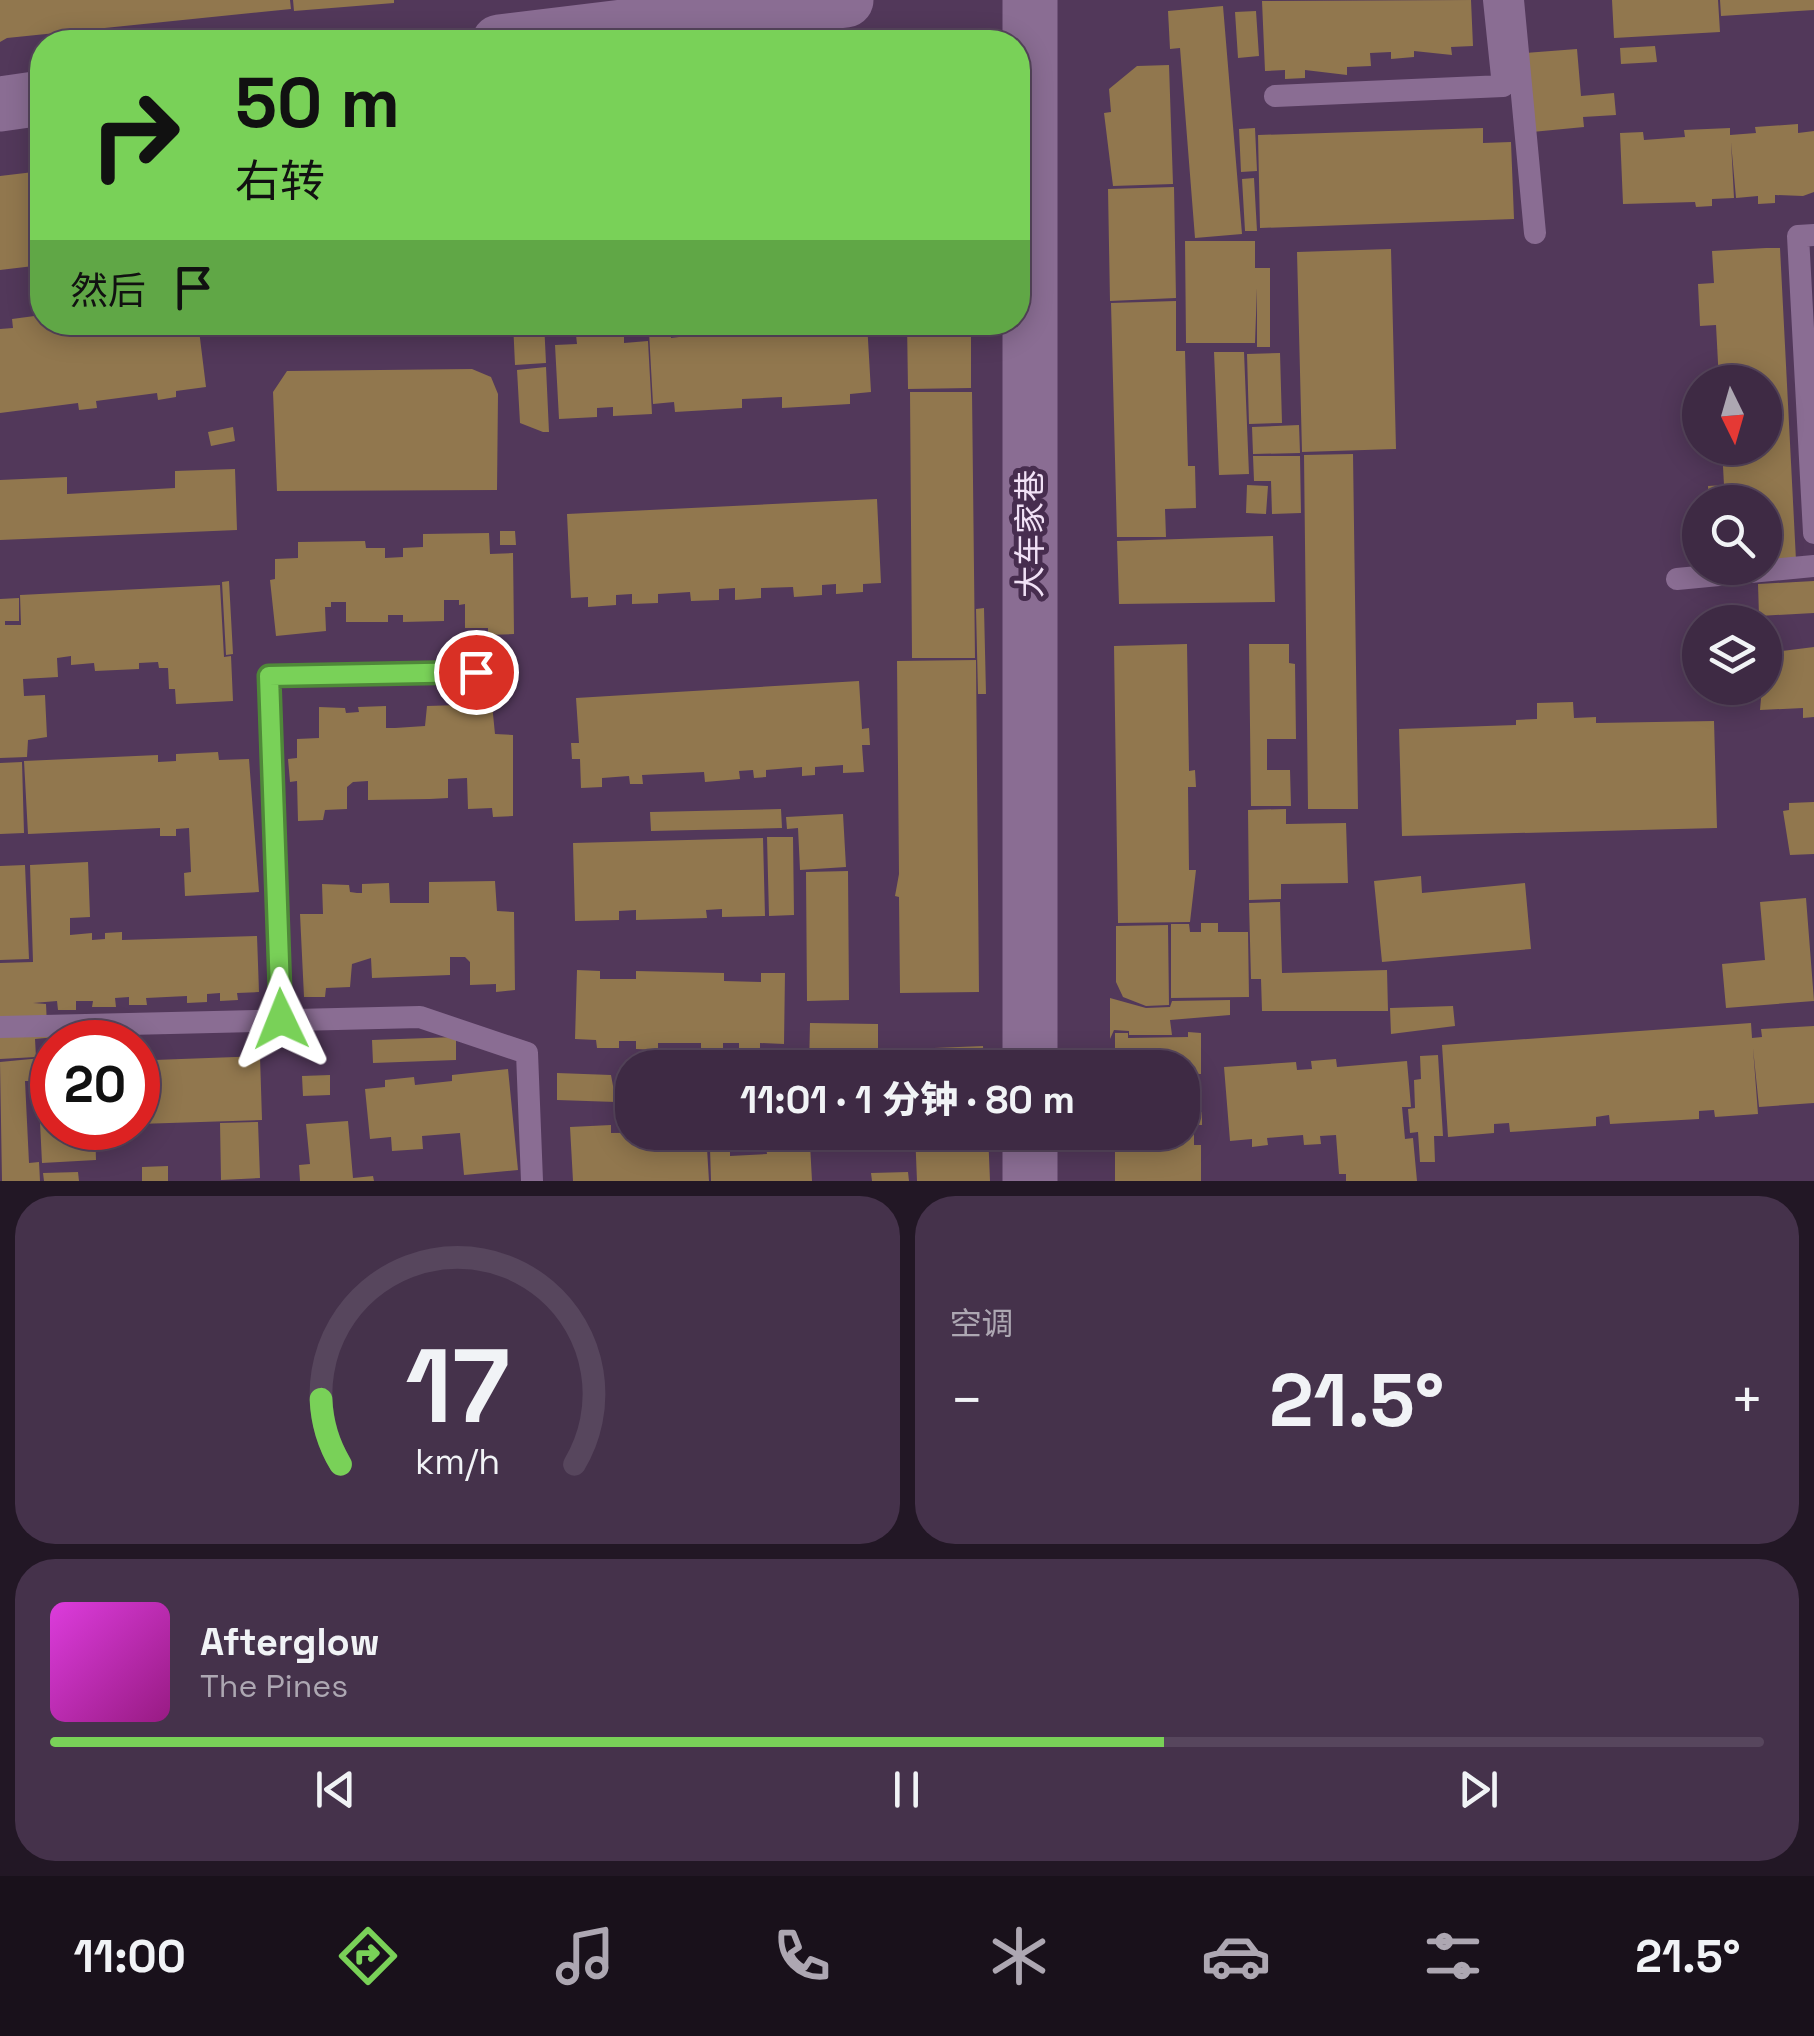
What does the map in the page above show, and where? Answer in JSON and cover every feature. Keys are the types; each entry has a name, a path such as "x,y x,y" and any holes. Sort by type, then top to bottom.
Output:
{"street":[{"path":"598,30 846,0"},
{"name":"大车家巷","path":"1030,0 1030,1050"},
{"path":"0,104 30,100"},
{"path":"1030,1150 1030,1181"}],"lane":[{"path":"1275,96 1503,86 1494,0"},
{"path":"1513,0 1535,233"},
{"path":"1814,234 1798,236 1814,533"},
{"path":"1678,579 1814,566"},
{"path":"281,1019 269,676 476,672"},
{"path":"0,1027 420,1017 527,1053 532,1181"}],"building":[{"path":"0,0 290,0 291,9 85,30 30,30 30,36 0,42"},
{"path":"293,0 394,0 394,3 294,11"},
{"path":"1471,0 1473,46 1451,47 1452,55 1414,51 1414,57 1391,59 1391,52 1370,53 1371,66 1347,67 1347,75 1305,70 1305,78 1285,79 1285,70 1265,71 1262,1"},
{"path":"1612,0 1718,0 1720,32 1614,38"},
{"path":"1720,0 1814,0 1814,10 1721,16"},
{"path":"1223,6 1242,234 1195,238 1180,48 1170,49 1168,11"},
{"path":"1256,11 1259,56 1238,58 1235,12"},
{"path":"1655,46 1657,62 1621,64 1620,48"},
{"path":"1577,49 1581,96 1614,93 1616,115 1583,117 1584,127 1532,132 1525,53"},
{"path":"1169,65 1173,184 1113,186 1104,113 1111,112 1109,89 1137,66"},
{"path":"1798,124 1798,133 1814,131 1814,192 1803,196 1775,195 1775,203 1758,204 1758,196 1736,198 1731,142 1734,198 1712,199 1712,206 1696,207 1695,202 1623,204 1620,133 1643,132 1644,140 1685,137 1684,130 1730,128 1730,135 1756,133 1755,127"},
{"path":"1255,128 1257,171 1241,172 1239,129"},
{"path":"1483,128 1483,143 1511,142 1514,219 1260,228 1258,135"},
{"path":"30,172 30,266 0,270 0,176"},
{"path":"1254,178 1257,231 1245,231 1242,179"},
{"path":"1174,187 1176,298 1110,301 1108,189"},
{"path":"1185,241 1255,241 1255,268 1270,268 1270,347 1257,347 1257,288 1255,343 1186,343"},
{"path":"1780,248 1796,560 1782,560 1782,485 1724,485 1723,465 1782,465 1782,365 1718,365 1716,325 1700,326 1698,284 1714,283 1712,251"},
{"path":"1391,249 1396,449 1302,452 1297,252"},
{"path":"1176,301 1176,351 1185,351 1188,466 1195,466 1196,508 1165,509 1166,537 1117,537 1111,303"},
{"path":"30,317 30,335 200,335 206,387 176,391 176,397 158,400 157,393 96,401 97,408 79,410 78,403 0,413 0,329 13,328 12,319"},
{"path":"514,335 545,335 546,363 515,365"},
{"path":"576,335 624,335 624,343 648,341 652,414 613,416 613,407 597,408 597,417 559,419 555,345 577,344"},
{"path":"649,335 868,335 871,392 850,394 850,404 782,408 782,397 742,399 742,408 675,412 674,402 653,404"},
{"path":"907,335 971,335 971,388 908,389"},
{"path":"1214,352 1244,352 1249,474 1219,475"},
{"path":"1280,353 1282,423 1249,424 1247,354"},
{"path":"546,367 549,432 543,432 520,423 517,370"},
{"path":"472,369 491,377 498,394 497,490 277,491 273,392 287,371"},
{"path":"910,392 972,392 975,658 912,658"},
{"path":"1299,425 1300,453 1253,454 1252,427"},
{"path":"233,427 235,441 211,446 208,432"},
{"path":"1353,454 1358,809 1308,809 1304,455"},
{"path":"1253,456 1300,456 1301,513 1272,514 1271,481 1254,481"},
{"path":"235,469 237,530 0,540 0,480 67,477 67,494 175,488 175,471"},
{"path":"1247,485 1268,486 1266,514 1246,513"},
{"path":"877,499 881,583 863,584 863,592 836,594 836,584 822,585 822,595 794,597 793,587 761,588 761,598 735,600 735,588 719,589 719,600 691,601 690,592 658,594 658,603 632,604 632,594 616,595 616,605 588,607 588,597 571,598 567,514"},
{"path":"500,531 515,531 516,545 500,545"},
{"path":"489,533 490,554 513,553 514,634 488,635 488,628 465,628 465,604 444,600 444,621 403,622 403,615 388,615 388,622 346,622 346,602 331,602 331,607 325,607 326,631 276,636 270,580 275,579 275,559 298,558 298,542 365,541 366,548 385,548 385,558 403,557 403,548 423,547 423,534"},
{"path":"1273,536 1275,602 1119,604 1117,541"},
{"path":"229,581 233,654 226,655 222,582"},
{"path":"1814,581 1814,613 1782,615 1782,605 1759,605 1758,585"},
{"path":"220,585 224,657 231,656 233,701 176,704 175,689 169,689 168,668 159,668 158,662 139,663 139,669 95,671 94,663 71,665 71,656 57,658 58,677 23,679 24,696 45,695 47,737 28,740 27,757 0,758 0,599 19,598 19,621 5,621 5,625 21,625 20,595"},
{"path":"984,608 986,694 978,694 976,609"},
{"path":"1187,644 1189,771 1195,770 1196,787 1188,787 1189,870 1196,870 1190,922 1118,923 1114,646"},
{"path":"1249,644 1289,644 1289,663 1295,664 1296,739 1267,739 1267,770 1290,770 1291,806 1251,806"},
{"path":"1814,647 1814,717 1803,718 1803,708 1760,710 1760,705 1782,705 1782,651"},
{"path":"976,660 979,992 900,993 899,897 895,896 899,874 897,661"},
{"path":"859,681 862,729 869,728 870,745 862,745 864,772 843,773 843,765 815,767 815,775 802,776 802,767 766,770 766,777 754,778 753,770 739,771 740,779 705,782 704,772 642,775 643,784 630,784 629,776 602,778 602,787 581,788 580,759 572,759 571,743 579,743 576,698"},
{"path":"1573,702 1574,718 1596,717 1596,723 1714,721 1717,828 1402,836 1399,729 1516,725 1516,720 1537,719 1537,703"},
{"path":"492,704 495,734 513,735 513,816 493,817 492,808 468,809 467,778 448,779 448,798 430,799 368,800 368,781 353,782 347,787 347,809 325,810 323,820 298,821 297,781 290,782 288,759 297,758 297,739 319,738 319,707 345,708 346,713 359,712 358,707 386,706 386,728 395,728 425,726 427,706"},
{"path":"218,752 219,760 249,759 259,892 185,896 184,873 191,872 189,828 176,829 176,836 160,836 160,828 28,834 24,761 158,755 158,762 176,761 176,754"},
{"path":"22,762 24,833 0,834 0,763"},
{"path":"1814,802 1814,854 1790,855 1783,811 1789,810 1789,803"},
{"path":"781,809 782,828 651,831 650,812"},
{"path":"1286,809 1286,824 1346,823 1348,883 1281,884 1281,899 1249,900 1248,810"},
{"path":"843,814 846,867 800,870 798,828 787,829 786,817"},
{"path":"767,837 793,837 794,915 769,916"},
{"path":"763,838 765,916 722,917 722,909 706,910 707,918 636,920 636,910 619,911 619,920 575,921 573,843"},
{"path":"88,862 90,917 70,918 70,935 92,933 92,940 105,939 105,933 122,932 122,940 257,936 259,992 237,993 238,1000 220,1001 220,993 207,994 207,1002 187,1003 187,996 146,998 147,1005 129,1005 129,997 115,998 116,1007 92,1007 93,1001 76,1001 76,1010 58,1010 57,1001 33,1003 46,1004 47,1020 30,1020 30,1025 0,1026 0,963 33,962 30,865"},
{"path":"25,865 29,959 0,960 0,866"},
{"path":"848,871 849,1000 807,1001 806,872"},
{"path":"1421,876 1422,893 1525,883 1531,949 1382,962 1374,881"},
{"path":"495,881 497,911 514,912 515,990 496,992 496,984 470,985 470,962 465,957 450,957 450,975 372,978 371,958 352,964 350,987 326,988 325,997 304,997 300,914 323,914 322,884 349,885 350,892 362,893 362,884 389,883 390,903 429,903 429,882"},
{"path":"1806,898 1814,1001 1726,1008 1722,964 1765,960 1760,902"},
{"path":"1280,902 1282,973 1387,970 1388,1011 1262,1011 1261,979 1251,979 1249,903"},
{"path":"1201,923 1218,923 1218,932 1248,932 1249,997 1171,998 1171,924 1189,924 1190,932 1201,932"},
{"path":"1168,925 1169,1005 1146,1006 1123,997 1116,982 1116,926"},
{"path":"577,970 600,971 600,979 636,979 636,971 724,973 724,981 761,982 761,973 785,973 784,1044 760,1043 760,1050 739,1050 739,1043 723,1043 723,1050 701,1050 701,1043 658,1043 658,1050 636,1049 636,1041 619,1041 619,1048 597,1048 596,1040 575,1039"},
{"path":"1110,998 1146,1008 1170,1007 1172,1001 1230,1000 1230,1015 1170,1020 1172,1035 1129,1035 1129,1031 1114,1030 1110,1039"},
{"path":"1453,1006 1455,1026 1391,1034 1390,1008"},
{"path":"810,1023 878,1024 878,1050 809,1050"},
{"path":"1751,1023 1752,1038 1762,1037 1761,1029 1814,1026 1814,1103 1759,1107 1753,1048 1758,1114 1715,1117 1714,1110 1699,1111 1699,1119 1610,1124 1609,1115 1596,1117 1596,1126 1510,1132 1509,1123 1494,1124 1494,1133 1448,1137 1442,1045"},
{"path":"30,1027 30,1057 0,1059 0,1029"},
{"path":"1188,1032 1201,1033 1201,1074 1200,1050 1115,1050 1115,1033 1128,1033 1128,1038 1188,1037"},
{"path":"456,1037 456,1060 373,1063 372,1040"},
{"path":"983,1046 983,1050 910,1050"},
{"path":"1438,1055 1443,1136 1434,1136 1435,1162 1420,1162 1418,1132 1410,1133 1408,1109 1415,1108 1414,1080 1421,1079 1420,1056"},
{"path":"260,1056 262,1120 160,1123 160,1060"},
{"path":"30,1059 30,1081 25,1081 29,1163 39,1162 40,1181 2,1181 0,1062"},
{"path":"1336,1059 1337,1067 1407,1061 1411,1107 1402,1107 1405,1139 1413,1138 1417,1181 1346,1181 1346,1174 1339,1174 1336,1135 1320,1136 1321,1144 1304,1145 1303,1135 1267,1138 1268,1145 1252,1147 1252,1139 1230,1141 1224,1067 1296,1062 1297,1070 1312,1069 1311,1061"},
{"path":"508,1069 518,1170 464,1175 460,1133 422,1136 423,1149 392,1151 391,1137 370,1139 365,1089 385,1087 385,1080 414,1077 415,1085 452,1081 452,1075"},
{"path":"557,1073 611,1075 615,1102 557,1100"},
{"path":"330,1075 330,1095 303,1096 302,1076"},
{"path":"348,1121 353,1178 373,1176 374,1181 300,1181 299,1165 310,1164 306,1124"},
{"path":"258,1122 260,1178 221,1180 220,1123"},
{"path":"611,1125 615,1150 707,1150 709,1181 573,1181 570,1127"},
{"path":"1201,1145 1201,1181 1115,1181 1115,1150 1200,1150"},
{"path":"41,1150 96,1150 96,1160 42,1163"},
{"path":"710,1150 730,1150 730,1156 767,1154 766,1150 810,1150 812,1181 711,1181"},
{"path":"916,1150 989,1150 990,1181 917,1181"},
{"path":"168,1166 168,1181 142,1181 142,1167"},
{"path":"78,1172 79,1181 44,1181 43,1173"},
{"path":"908,1172 909,1181 872,1181 871,1173"}],"route":[{"path":"281,1019 269,676 476,672"}]}
